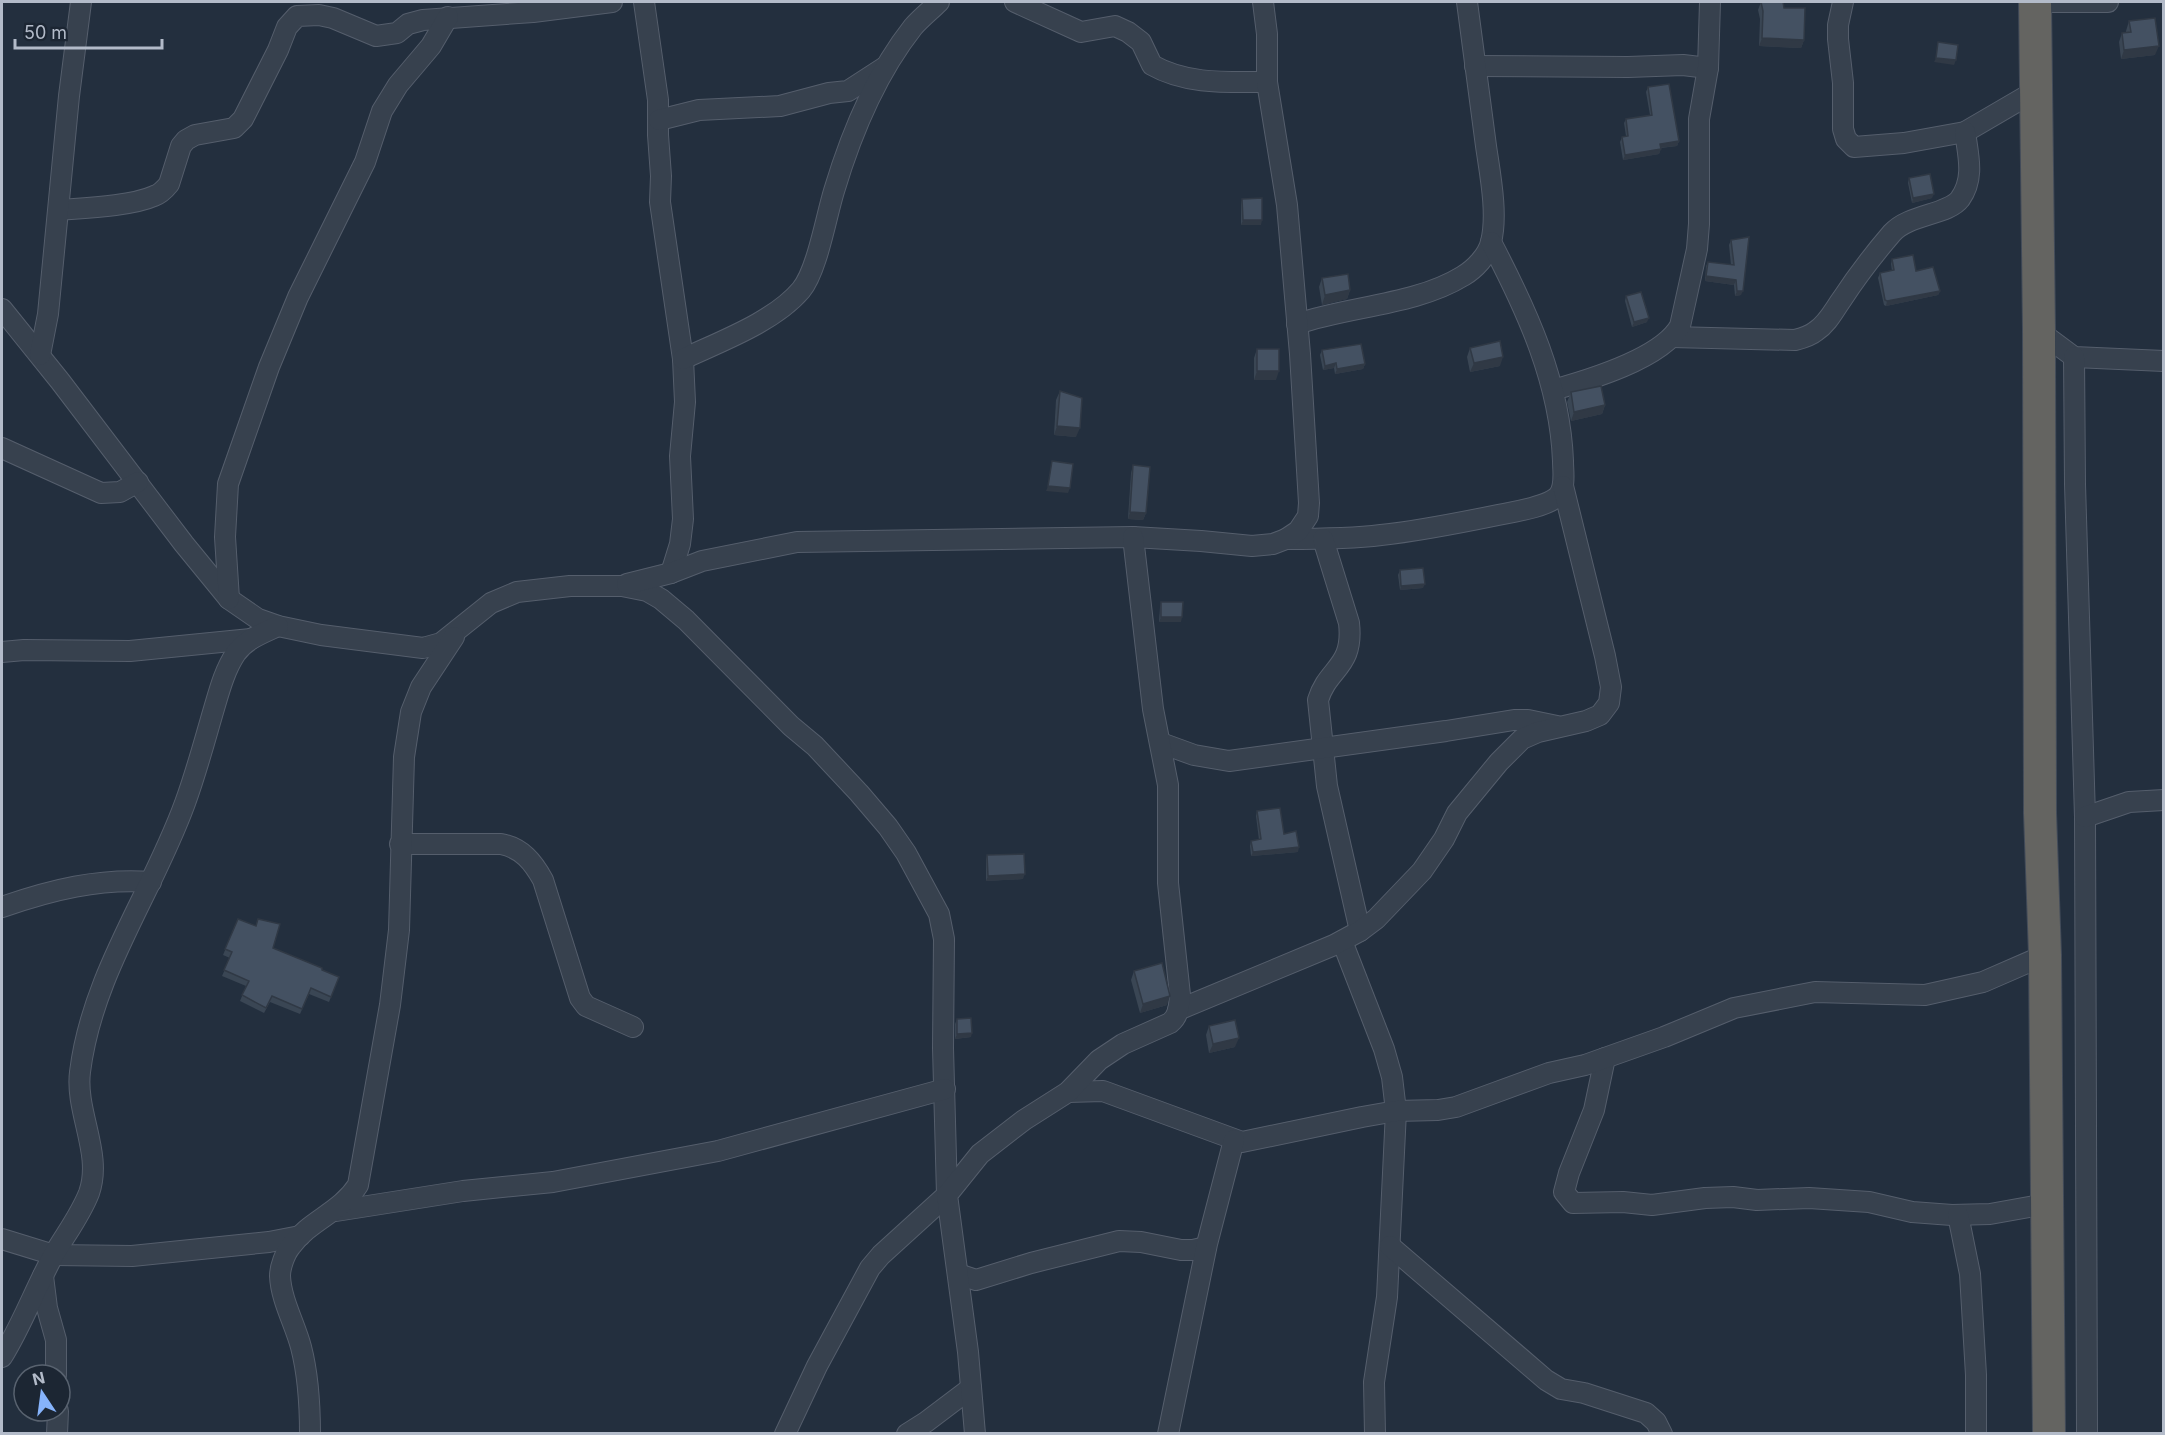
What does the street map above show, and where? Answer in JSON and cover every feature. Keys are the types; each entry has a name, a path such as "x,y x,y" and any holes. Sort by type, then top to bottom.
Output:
{"highway":[{"path":"2035,2 2039,331 2040,813 2045,955 2049,1434"}],"street":[{"path":"39,355 48,314 69,96 81,2"},
{"path":"59,210 131,201 154,196 165,189 181,146 186,140 195,135 234,128 243,119 297,9 333,18 367,33 386,36 397,33 408,24 443,12 521,13 612,2"},
{"path":"644,2 659,120 660,202 683,359 685,402 680,456 683,519 680,544 671,573"},
{"path":"683,359 756,325 801,290 814,266 848,149 888,65 915,25 939,2"},
{"path":"1016,2 1081,32 1115,26 1141,42 1152,65 1190,79 1221,82 1268,82"},
{"path":"622,586 671,573 702,561 796,542 1132,537 1201,540 1252,546 1273,544 1298,531 1308,516 1309,503 1287,206 1268,82 1267,34 1263,2"},
{"path":"1297,324 1313,318 1405,298 1438,288 1464,276 1486,255 1491,242 1493,224 1491,183 1467,2"},
{"path":"1553,390 1600,376 1627,364 1672,337 1680,326 1697,249 1699,119 1708,68 1710,2"},
{"path":"1843,2 1838,25 1843,82 1843,129 1849,144 1854,147 1883,146 1965,132 2037,90"},
{"path":"2035,2 2108,2"},
{"path":"229,599 225,537 228,484 269,367 298,297 365,162 382,111 398,85 431,46 443,12"},
{"path":"659,120 699,110 780,106 829,93 848,91 888,65"},
{"path":"1475,66 1683,65 1708,68"},
{"path":"1672,337 1795,340 1806,338 1816,332 1827,321 1866,264 1894,231 1922,216 1947,209 1959,200 1969,180 1970,167 1965,132"},
{"path":"1178,1010 1342,941 1360,931 1376,919 1422,871 1444,839 1457,813 1499,762 1522,739 1538,732 1586,721 1600,715 1609,703 1611,687 1605,656 1563,486 1562,442 1548,367 1524,307 1491,242"},
{"path":"2,309 229,599 258,619 278,626 321,635 423,648 441,643 491,603 517,592 570,586 622,586 647,591 661,599 686,620 791,726 823,754 888,827 906,853 939,914 944,939 947,1195 975,1434"},
{"path":"2039,331 2074,357 2163,361"},
{"path":"2074,357 2075,484 2085,817 2087,1434"},
{"path":"2,448 101,493 120,492 138,482"},
{"path":"1286,539 1380,535 1431,528 1520,510 1547,502 1558,496 1563,486"},
{"path":"785,1434 817,1366 870,1268 881,1255 947,1195 980,1154 1024,1120 1068,1092 1100,1060 1123,1044 1170,1023 1174,1020 1178,1010 1180,995 1168,883 1168,785 1153,709 1132,537"},
{"path":"1323,538 1349,623 1351,637 1346,656 1321,689 1318,700 1327,786 1360,931"},
{"path":"2,1357 54,1255 89,1193 93,1156 85,1122 80,1075 88,1027 100,988 152,882 185,805 225,674 237,651 251,639 278,626"},
{"path":"310,1434 307,1376 301,1348 284,1298 280,1276 281,1266 290,1247 300,1236 350,1198 358,1185 390,1005 399,930 404,757 411,712 421,687 457,632"},
{"path":"2,652 157,649 251,639"},
{"path":"1161,743 1194,755 1229,760 1514,720 1528,720 1564,727"},
{"path":"2085,817 2129,802 2163,800"},
{"path":"400,844 501,844 513,846 522,852 534,864 543,880 580,998 586,1006 633,1027"},
{"path":"2,907 68,887 127,880 152,882"},
{"path":"1342,941 1384,1049 1392,1077 1396,1111 1387,1297 1374,1382 1375,1434"},
{"path":"1068,1092 1103,1091 1234,1140 1254,1140 1396,1111 1456,1107 1521,1082 1584,1065 1664,1037 1734,1008 1815,992 1926,995 1983,982 2045,955"},
{"path":"1605,1058 1594,1110 1566,1182 1564,1191 1572,1203 1623,1202 1652,1205 1705,1198 1733,1197 1757,1200 1809,1198 1858,1201 1912,1212 1958,1215 1989,1214 2046,1204"},
{"path":"332,1212 463,1191 553,1182 718,1151 945,1089"},
{"path":"1168,1434 1206,1247 1234,1140"},
{"path":"1958,1215 1970,1274 1976,1375 1976,1434"},
{"path":"2,1239 54,1255 132,1257 269,1242 300,1236"},
{"path":"958,1274 976,1280 1031,1263 1119,1241 1141,1242 1181,1250 1206,1247"},
{"path":"1390,1246 1546,1380 1561,1389 1584,1393 1646,1413 1656,1422 1662,1434"},
{"path":"43,1276 47,1308 56,1340 56,1363"},
{"path":"907,1434 971,1388"}],"building":[{"path":"1761,2 1783,2 1784,8 1805,8 1804,40 1762,38"},
{"path":"2155,18 2159,46 2124,50 2122,33 2131,32 2129,21"},
{"path":"1938,42 1958,45 1956,60 1936,58"},
{"path":"1669,84 1679,141 1660,144 1661,149 1625,155 1622,137 1628,136 1626,119 1652,115 1648,87"},
{"path":"1930,174 1934,194 1913,198 1909,178"},
{"path":"1262,198 1262,220 1243,220 1242,199"},
{"path":"1749,237 1743,291 1737,291 1736,280 1706,276 1708,262 1734,265 1731,240"},
{"path":"1913,255 1916,271 1933,267 1940,291 1885,300 1880,273 1894,270 1892,259"},
{"path":"1348,274 1350,290 1325,295 1322,278"},
{"path":"1641,292 1649,318 1634,322 1626,296"},
{"path":"1500,341 1503,357 1474,363 1470,348"},
{"path":"1361,344 1365,364 1337,369 1336,363 1325,366 1322,350"},
{"path":"1257,349 1279,349 1279,371 1257,371"},
{"path":"1601,386 1605,405 1574,412 1571,392"},
{"path":"1060,391 1082,398 1080,428 1057,426"},
{"path":"1052,461 1073,464 1070,488 1048,486"},
{"path":"1133,465 1150,467 1146,513 1130,512"},
{"path":"1423,568 1425,584 1401,586 1400,570"},
{"path":"1161,602 1183,602 1182,617 1161,617"},
{"path":"1280,808 1284,834 1296,831 1299,847 1253,852 1251,841 1261,839 1257,811"},
{"path":"1024,854 1025,874 988,876 987,855"},
{"path":"238,919 256,926 258,919 280,924 273,948 339,977 331,997 311,988 302,1009 272,996 266,1008 242,995 249,981 224,970 232,952 225,949"},
{"path":"1162,963 1170,996 1143,1004 1134,971"},
{"path":"971,1018 972,1033 957,1034 957,1019"},
{"path":"1235,1020 1239,1038 1213,1044 1209,1026"}]}
